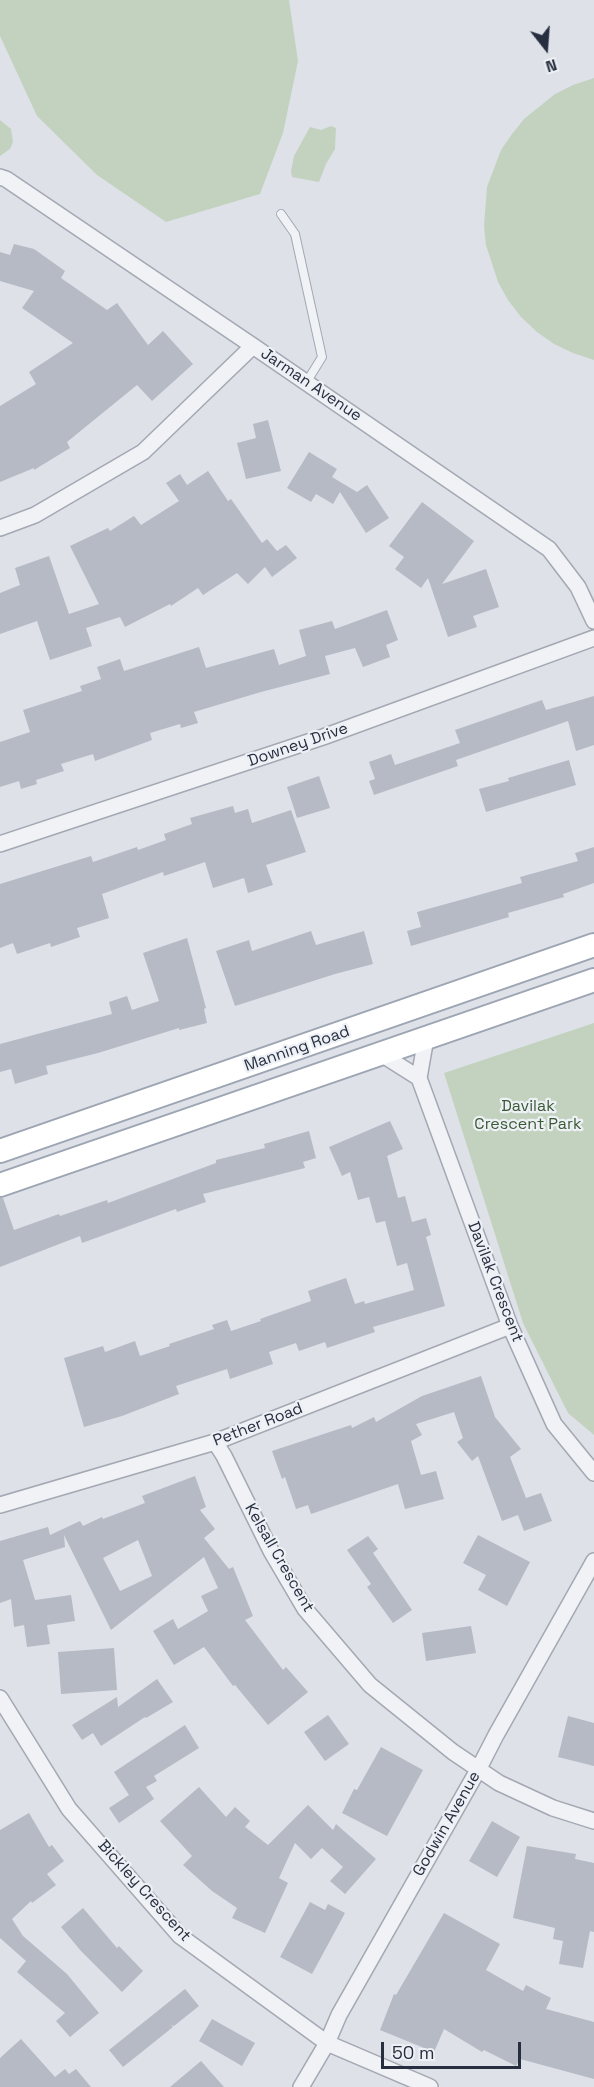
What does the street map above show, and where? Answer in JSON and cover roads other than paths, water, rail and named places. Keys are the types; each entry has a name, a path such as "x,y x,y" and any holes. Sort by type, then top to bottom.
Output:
{"main road":[{"name":"Manning Road","path":"0,1151 594,945"},
{"name":"Manning Road","path":"0,1185 594,980"}],"street":[{"name":"Jarman Avenue","path":"0,177 16,185 549,549 578,587 594,621"},
{"path":"0,528 35,515 143,452 253,346"},
{"name":"Downey Drive","path":"0,844 322,737 594,638"},
{"path":"381,1054 419,1078 426,1038"},
{"name":"Davilak Crescent","path":"419,1078 510,1326 554,1424 594,1473"},
{"name":"Pether Road","path":"0,1505 215,1442 510,1326"},
{"name":"Kelsall Crescent","path":"215,1442 271,1551 305,1609 370,1684 478,1770 529,1798 594,1821"},
{"name":"Godwin Avenue","path":"301,2087 327,2043 339,2015 594,1561"},
{"name":"Bickley Crescent","path":"0,1698 69,1809 180,1936 327,2043 430,2087"}],"lane":[{"path":"281,214 295,234 322,357 306,382"}],"park label":[{"name":"Davilak Crescent Park","path":"528,1116"}]}
